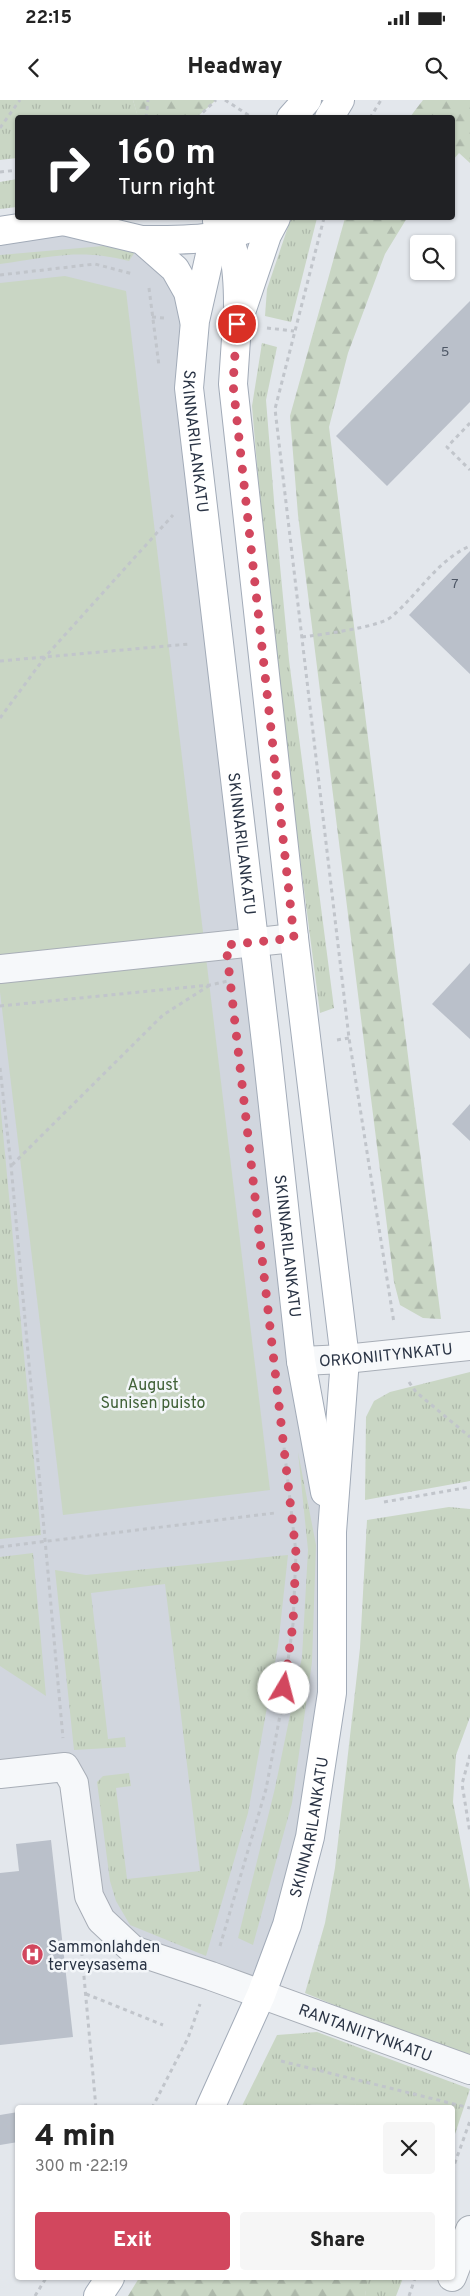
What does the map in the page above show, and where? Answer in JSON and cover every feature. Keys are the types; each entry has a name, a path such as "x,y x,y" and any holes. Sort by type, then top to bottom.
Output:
{"main road":[{"path":"294,115 307,100"},
{"path":"331,115 340,100"},
{"path":"0,231 76,220 142,240 193,240 220,226 258,220"},
{"name":"SKINNARILANKATU","path":"211,2105 260,1995 287,1925 310,1837 332,1693 332,1532 345,1359 294,938 233,384 237,324 267,234 275,220"},
{"path":"220,226 238,280 237,324"},
{"name":"SKINNARILANKATU","path":"220,226 195,322 189,388 301,1361 332,1532"},
{"path":"142,240 175,269 188,292 195,322"},
{"path":"98,2296 109,2280"}],"street":[{"path":"0,969 294,938"},
{"name":"ORKONIITYNKATU","path":"301,1361 345,1359 470,1346"},
{"path":"0,1774 65,1767"},
{"name":"RANTANIITYNKATU","path":"65,1767 74,1783 89,1896 101,1920 132,1950 211,1976 470,2070"},
{"path":"455,2269 470,2230"},
{"path":"446,2296 451,2280"}],"path":[{"path":"0,128 20,100"},
{"path":"146,115 148,100"},
{"path":"200,115 216,100"},
{"path":"225,100 248,115"},
{"path":"372,115 381,100"},
{"path":"0,172 15,170"},
{"path":"323,220 275,409 349,1038 392,1315"},
{"path":"0,275 95,264 139,275"},
{"path":"149,287 160,375"},
{"path":"470,423 447,447 470,470"},
{"path":"0,718 45,657 177,511 178,520"},
{"path":"302,637 335,633 390,619 454,553 470,546"},
{"path":"0,661 192,644"},
{"path":"226,945 231,990"},
{"path":"0,1006 210,985 230,981"},
{"path":"11,1165 162,1015 210,985"},
{"path":"0,1068 11,1165 65,1767"},
{"path":"154,2105 188,2038 211,1976 266,1788 282,1705 293,1624 296,1553 283,1439"},
{"path":"384,1502 470,1487"},
{"path":"0,1548 275,1513"},
{"path":"470,1755 462,1784 468,1810 470,1833"},
{"path":"80,1935 96,2105"},
{"path":"86,1994 163,2025"},
{"path":"281,2061 470,2108"},
{"path":"455,2163 470,2121"},
{"path":"34,2296 45,2280"},
{"path":"409,2296 414,2280"}],"shaded area":[{"path":"67,222 175,269 332,1532 332,1693 261,1995 101,1920 74,1783 0,1774 0,231"}],"green space":[{"path":"0,100 133,100 137,115 15,115 15,158 0,160"},
{"path":"133,100 216,100 199,115 137,115"},
{"path":"423,100 470,100 470,163 459,153 455,158 455,115 412,115"},
{"path":"15,179 15,207 0,209 0,182"},
{"path":"290,220 316,220 291,322 265,316 267,289"},
{"path":"344,220 406,220 385,254 348,353 329,427 441,1319 423,1318 400,1305 394,1282 298,515 290,416"},
{"path":"103,246 135,252 129,261 112,257 80,254 0,264 0,255"},
{"name":"August Sunisen puisto","path":"65,276 126,291 270,1490 63,1515 0,992 0,283"},
{"path":"262,343 277,347 266,400 289,660 334,1008 320,1013 272,642 252,406"},
{"path":"0,1101 41,1535 0,1539"},
{"path":"470,1372 470,1481 365,1500 366,1417 374,1401 390,1392"},
{"path":"298,1452 316,1545 312,1662 292,1803 253,1945 238,1938 275,1788 302,1657 308,1550"},
{"path":"449,1507 470,1509 470,1717 456,1755 453,1802 470,1890 470,2061 305,1993 325,1923 335,1868 360,1648 367,1520"},
{"path":"33,1553 46,1696 0,1666 0,1557"},
{"path":"288,1555 278,1646 248,1813 206,1956 130,1925 116,1901 110,1881 97,1782 103,1776 129,1773 131,1786 116,1788 127,1879 200,1871 165,1584 91,1593 108,1739 125,1737 126,1747 74,1750 55,1570 86,1575"},
{"path":"317,2032 470,2089 455,2134 455,2105 242,2105 277,2035"},
{"path":"355,2104 355,2105 298,2105"},
{"path":"138,2280 368,2280 365,2296 128,2296"},
{"path":"367,2280 402,2280 396,2296 365,2296"}],"building":[{"path":"470,301 470,402 387,486 336,436"},
{"path":"470,551 470,674 409,615"},
{"path":"470,963 470,1039 432,1004"},
{"path":"470,1104 470,1141 452,1124"},
{"name":"Sammonlahden terveysasema","path":"51,1840 73,2037 0,2045 0,1873 19,1871 16,1844"},
{"path":"15,2112 15,2142 0,2145 0,2115"}],"place":[{"name":"Sammonlahden terveysasema","path":"32,1955"}],"route":[{"path":"237,324 233,384 294,938 226,945 296,1553 293,1624 284,1688"}]}
